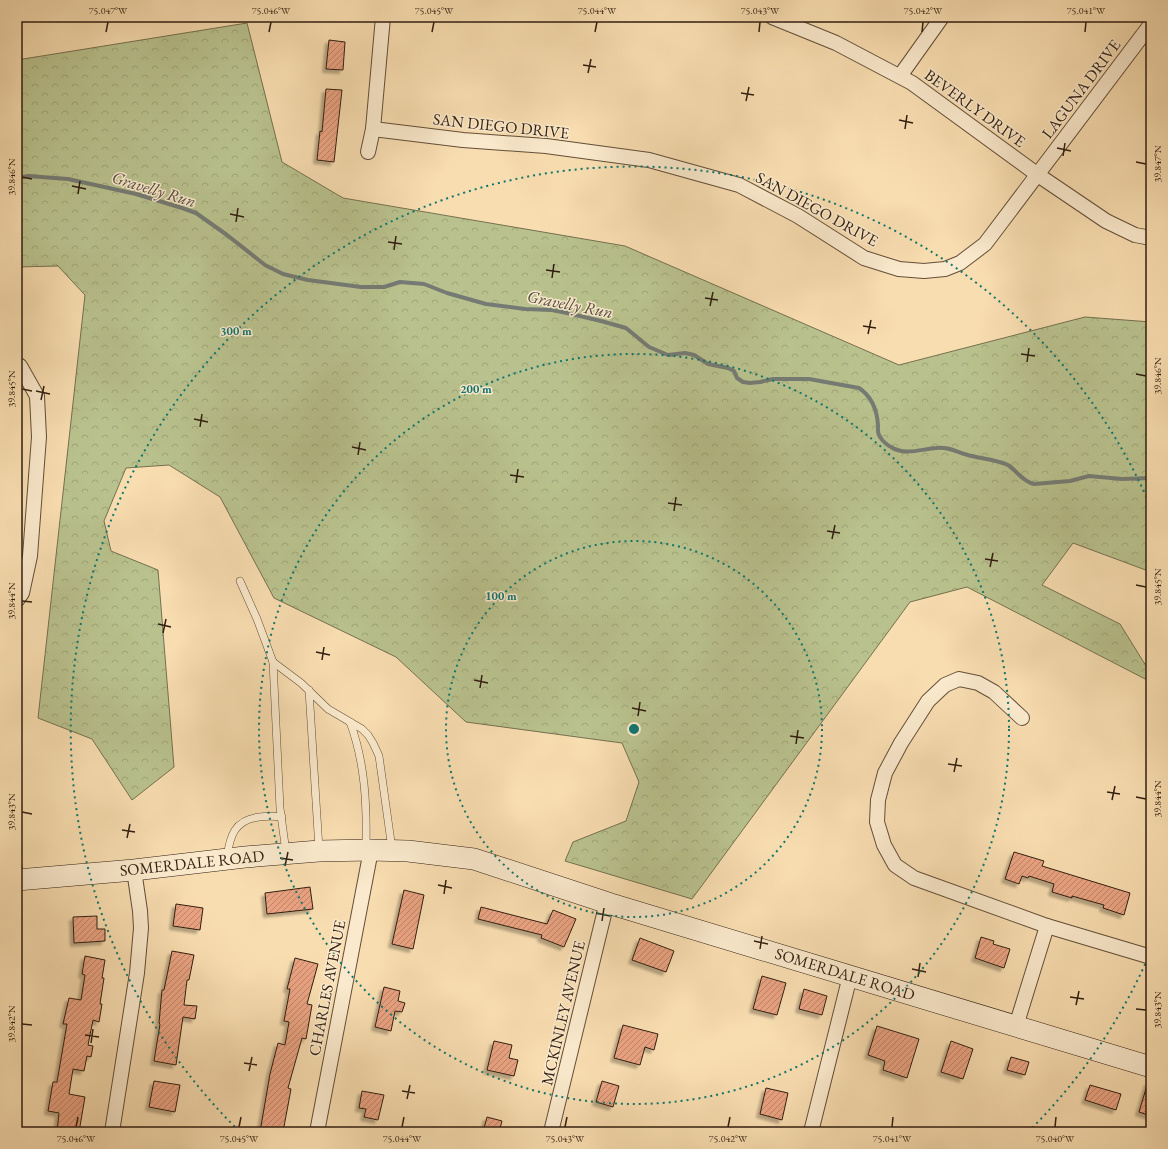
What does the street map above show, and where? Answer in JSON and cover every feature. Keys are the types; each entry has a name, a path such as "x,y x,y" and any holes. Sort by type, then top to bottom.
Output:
{"main road":[{"name":"SOMERDALE ROAD","path":"19,880 319,851 392,851 474,860 607,902 1151,1067"}],"street":[{"path":"368,152 373,128 383,17"},
{"name":"BEVERLY DRIVE","path":"772,17 836,43 900,76 912,83 1038,175 1106,221 1135,235 1151,238"},
{"path":"900,76 942,17"},
{"name":"LAGUNA DRIVE","path":"1038,175 1151,24"},
{"name":"SAN DIEGO DRIVE","path":"373,128 463,140 546,146 649,160 739,185 798,216 864,258 899,269 924,271 945,269 960,263 985,244 1038,175"},
{"path":"17,364 20,366 37,396 39,437 30,556 22,593 17,600"},
{"path":"1022,718 994,692 978,683 959,679 945,685 928,702 885,772 878,800 877,822 884,845 895,865 914,878 1047,926 1151,957"},
{"name":"CHARLES AVENUE","path":"317,1132 369,850"},
{"path":"112,1132 136,973 141,928 134,870"},
{"name":"MCKINLEY AVENUE","path":"552,1132 607,902"},
{"path":"1016,1026 1047,926"},
{"path":"811,1132 850,976"}],"lane":[{"path":"240,581 257,619 273,662 276,736 286,854"},
{"path":"273,662 292,675 328,709 368,735 379,756 392,851"},
{"path":"309,690 319,851"},
{"path":"350,722 358,746 363,772 366,793 369,850"},
{"path":"226,859 231,836 240,823 246,820 267,816 282,818"},
{"path":"17,857 19,880"}],"green space":[{"path":"247,23 282,162 343,198 625,246 899,365 1085,317 1151,322 1151,572 1073,543 1042,585 1120,624 1151,674 1151,682 967,587 910,602 692,899 565,861 573,842 626,821 639,782 622,743 466,722 396,657 274,598 220,497 169,465 126,468 104,521 111,551 158,570 174,767 132,800 92,739 38,718 85,295 58,266 17,267 17,60"}],"building":[{"path":"329,40 345,42 343,70 326,69"},
{"path":"326,89 342,90 334,162 317,160 320,131 322,132"},
{"path":"1014,852 1044,861 1042,866 1130,893 1124,915 1103,908 1104,905 1052,892 1054,884 1029,876 1028,878 1022,876 1019,884 1005,879"},
{"path":"310,887 313,909 267,914 265,893"},
{"path":"404,890 424,895 413,949 392,944"},
{"path":"176,904 203,908 200,930 173,926"},
{"path":"481,907 547,924 553,910 576,919 564,947 541,938 542,935 478,919"},
{"path":"97,916 97,929 105,929 105,941 74,943 73,917"},
{"path":"981,937 994,941 993,944 1010,949 1004,968 975,958"},
{"path":"640,938 674,951 666,972 632,960"},
{"path":"172,951 194,955 189,980 187,980 184,1005 197,1006 195,1019 183,1017 176,1065 154,1061 160,1024 162,990 164,990"},
{"path":"85,956 105,960 100,1004 102,1004 99,1022 93,1020 88,1045 93,1046 91,1057 87,1056 84,1071 73,1069 69,1094 85,1097 79,1132 57,1132 59,1113 48,1111 53,1082 57,1082 67,1024 63,1024 69,998 81,1000 85,975 82,974"},
{"path":"295,958 318,964 307,1004 312,1005 306,1039 302,1038 288,1088 291,1089 283,1132 260,1132 270,1074 278,1043 285,1045 289,1022 284,1021 290,989 287,989"},
{"path":"762,976 786,983 777,1015 753,1009"},
{"path":"384,987 400,991 398,1001 405,1003 402,1012 395,1011 391,1031 375,1027"},
{"path":"804,989 827,996 822,1015 799,1009"},
{"path":"623,1025 658,1034 654,1050 645,1047 640,1065 614,1058"},
{"path":"877,1026 919,1039 907,1078 883,1070 885,1061 868,1055"},
{"path":"494,1041 512,1045 509,1058 518,1060 514,1076 487,1070"},
{"path":"951,1041 973,1049 963,1079 941,1072"},
{"path":"1011,1057 1029,1062 1025,1075 1007,1070"},
{"path":"154,1081 180,1085 175,1112 149,1107"},
{"path":"602,1081 619,1086 613,1107 596,1102"},
{"path":"1148,1082 1151,1083 1151,1116 1139,1112"},
{"path":"1090,1085 1121,1094 1116,1110 1085,1100"},
{"path":"766,1088 788,1093 782,1120 760,1114"},
{"path":"362,1091 384,1095 378,1120 364,1117 366,1109 359,1108"},
{"path":"487,1117 502,1121 499,1132 483,1132"}],"waterway":[{"name":"Gravelly Run","path":"17,178 28,176 68,179 136,194 196,213 265,265 283,274 308,280 361,287 384,287 400,282 424,284 447,293 486,304 525,309 552,310 626,328 649,347 668,355 685,353 694,355 708,364 728,368 734,371 737,378 743,382 750,383 773,379 809,379 859,388 867,395 873,404 879,436 886,444 896,450 907,452 941,448 950,449 967,455 1008,465 1023,478 1034,484 1070,481 1089,476 1122,479 1151,478"}]}
